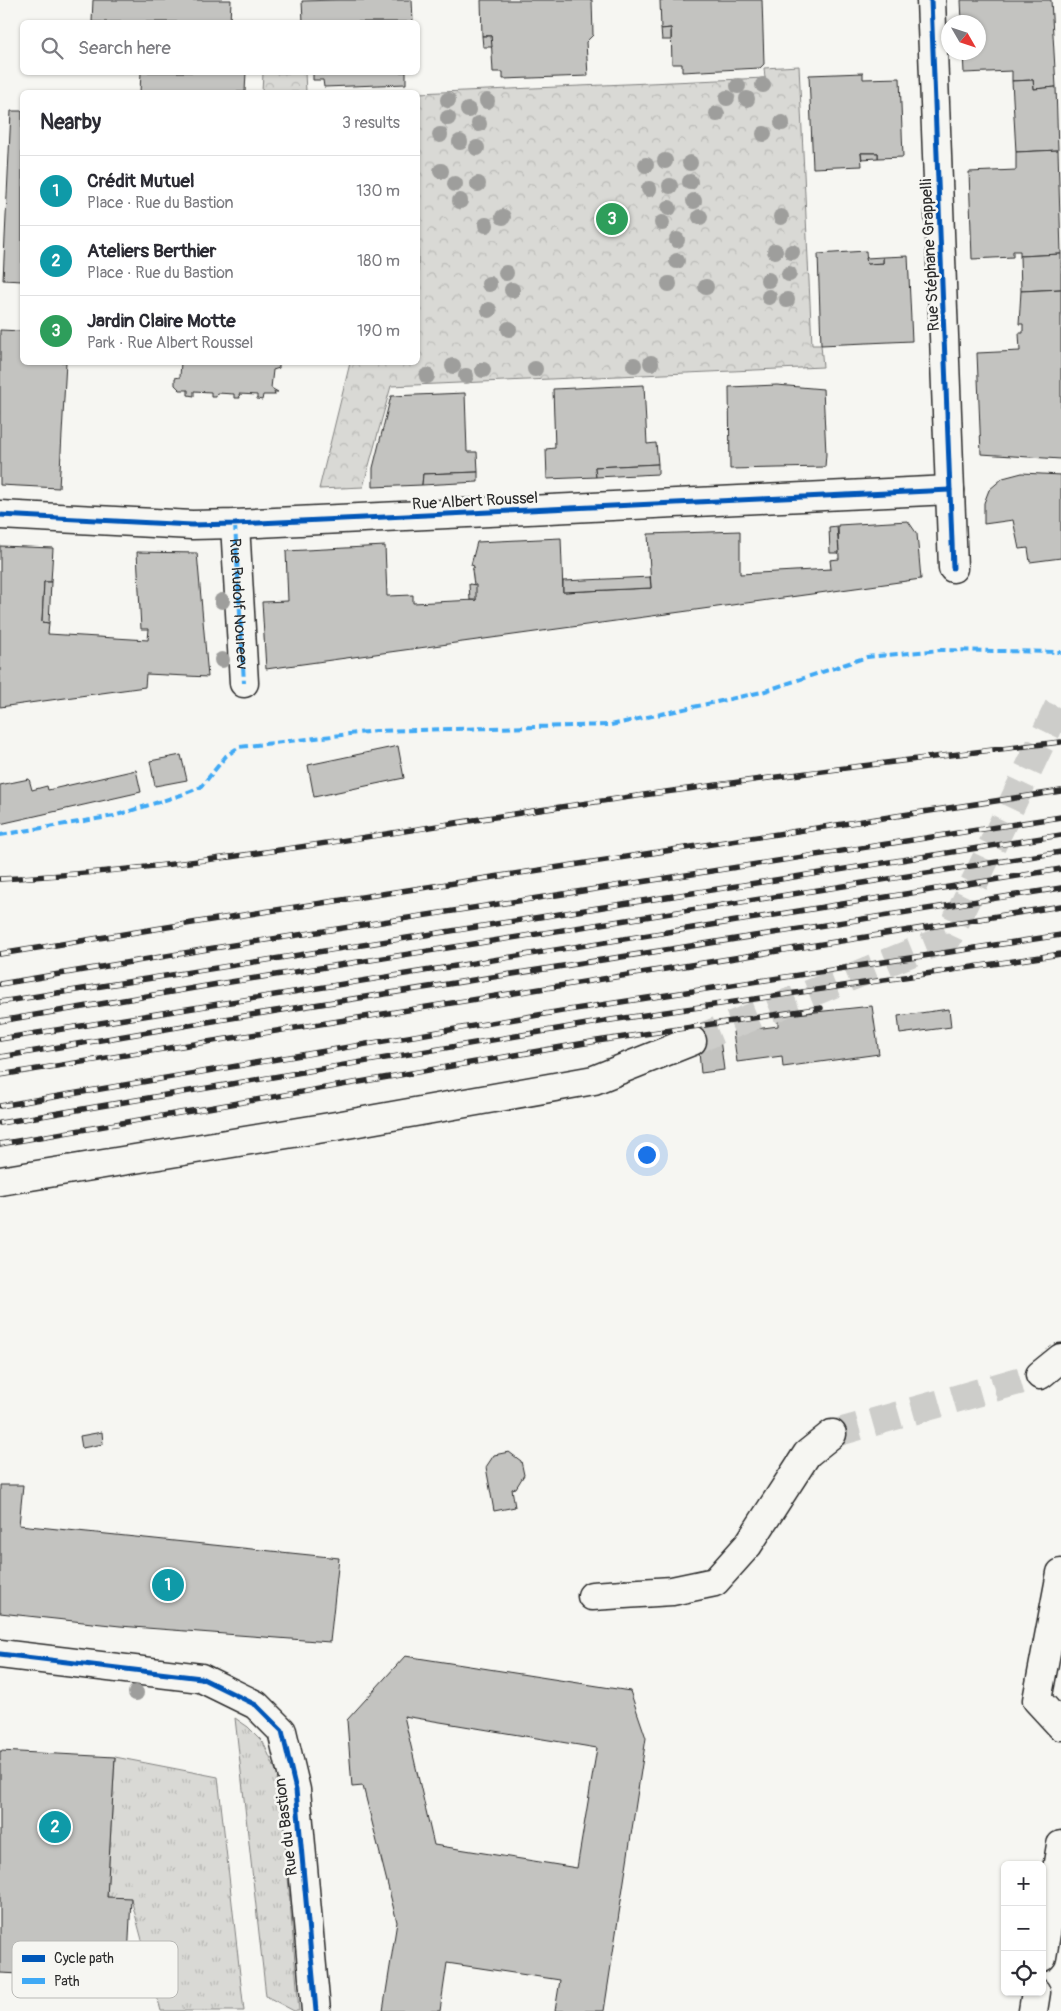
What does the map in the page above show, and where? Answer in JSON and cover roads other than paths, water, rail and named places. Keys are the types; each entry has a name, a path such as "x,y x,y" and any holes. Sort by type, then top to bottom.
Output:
{"street":[{"name":"Rue Stéphane Grappelli","path":"931,0 954,568"},
{"name":"Rue Albert Roussel","path":"0,515 192,525 235,524 950,490"},
{"name":"Rue Rudolf Noureev","path":"235,524 244,682"},
{"path":"0,1181 336,1126 594,1080 692,1041"},
{"path":"1040,1375 1061,1358"},
{"path":"592,1596 672,1591 715,1582 748,1545 807,1454 832,1434"},
{"path":"1061,1573 1037,1700 1061,1726"},
{"name":"Rue du Bastion","path":"0,1654 201,1678 256,1705 282,1731 296,1790 316,2011"},
{"path":"1043,1951 1061,1845"},
{"path":"1033,2011 1035,1996"}],"tunnel":[{"path":"692,1041 948,938 1061,701"},
{"path":"832,1434 1040,1375"}],"railway":[{"path":"0,879 67,875 201,861 665,792 1061,742"},
{"path":"0,954 217,919 1061,791"},
{"path":"0,984 214,948 1061,817"},
{"path":"0,1002 1061,835"},
{"path":"0,1021 224,983 1061,852"},
{"path":"0,1039 1061,869"},
{"path":"0,1057 225,1019 1061,888"},
{"path":"0,1075 1061,906"},
{"path":"0,1106 562,1011 1061,935"},
{"path":"0,1123 611,1020 1061,954"},
{"path":"0,1144 597,1041 821,1008"}],"place":[{"name":"Jardin Claire Motte","path":"612,219"},
{"name":"Crédit Mutuel","path":"168,1585"},
{"name":"Ateliers Berthier","path":"55,1827"}]}
